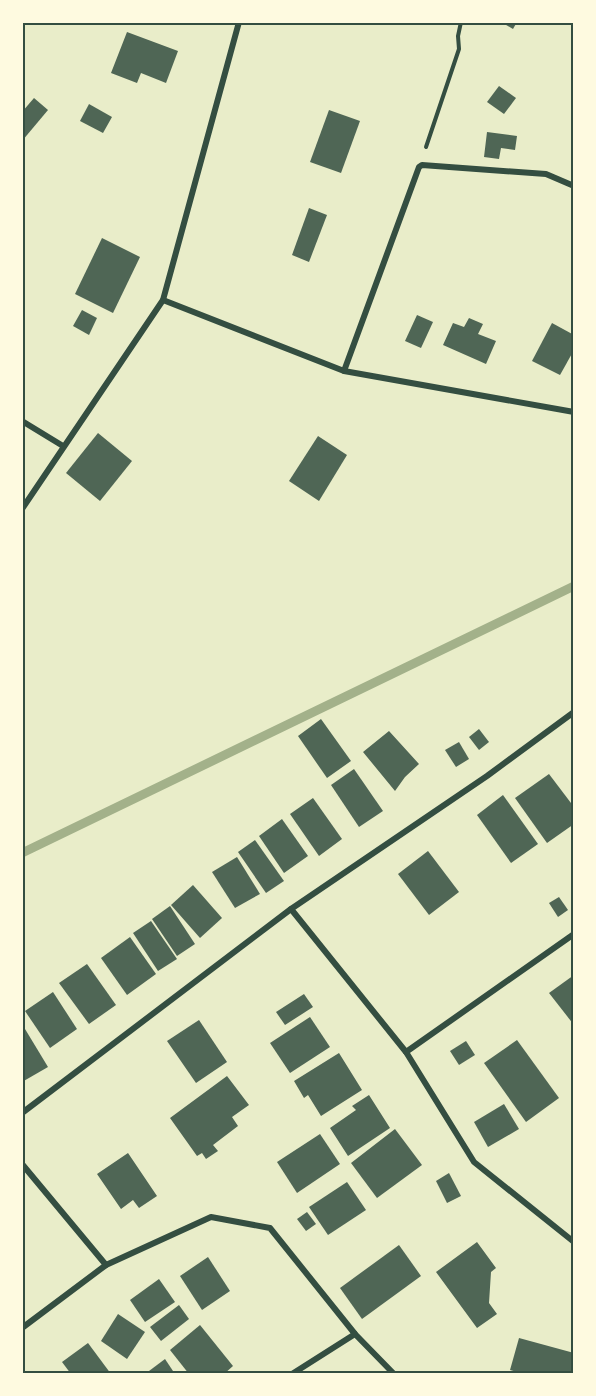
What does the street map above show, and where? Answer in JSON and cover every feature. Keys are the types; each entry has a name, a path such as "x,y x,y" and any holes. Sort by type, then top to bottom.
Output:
{"street":[{"path":"22,509 163,300 239,22"},
{"path":"344,371 419,167 422,165 546,174 573,186"},
{"path":"163,300 344,371 573,412"},
{"path":"22,421 63,446"},
{"path":"22,1113 291,909 488,776 573,712"},
{"path":"291,909 406,1052 474,1162 573,1242"},
{"path":"406,1052 573,934"},
{"path":"22,1164 106,1264"},
{"path":"22,1328 106,1264 211,1217 270,1228 356,1334 394,1374"},
{"path":"292,1374 356,1334"}],"path":[{"path":"419,167 459,49 458,36 461,22"}],"building":[{"path":"501,22 517,22 513,29"},
{"path":"127,32 178,51 166,83 141,73 137,83 111,73"},
{"path":"499,86 516,98 504,114 487,102"},
{"path":"34,98 48,110 22,141 22,112"},
{"path":"89,104 112,117 103,133 80,121"},
{"path":"329,110 360,121 341,173 310,162"},
{"path":"487,132 517,136 515,150 501,148 499,159 484,157"},
{"path":"309,208 327,215 309,262 292,255"},
{"path":"102,238 140,257 113,313 75,294"},
{"path":"82,310 97,318 89,335 73,326"},
{"path":"417,315 433,322 421,348 405,341"},
{"path":"469,318 483,324 478,334 496,341 486,364 443,345 453,323 464,327"},
{"path":"552,323 574,335 574,350 560,375 532,361"},
{"path":"98,433 132,461 100,501 66,473"},
{"path":"318,436 347,455 319,501 289,481"},
{"path":"321,719 351,761 327,778 298,736"},
{"path":"479,729 489,742 479,750 469,737"},
{"path":"389,731 419,764 405,777 395,791 363,752"},
{"path":"459,742 469,759 456,767 445,750"},
{"path":"354,769 383,811 359,827 331,785"},
{"path":"549,774 574,807 574,824 547,843 515,798"},
{"path":"503,795 538,844 511,863 477,815"},
{"path":"313,798 342,839 319,856 290,814"},
{"path":"282,819 308,856 284,873 259,836"},
{"path":"255,840 284,881 266,893 238,852"},
{"path":"428,851 459,892 429,915 398,874"},
{"path":"237,857 260,894 235,908 212,872"},
{"path":"193,885 222,918 200,938 171,905"},
{"path":"559,897 568,910 558,917 549,903"},
{"path":"170,906 195,944 177,956 152,919"},
{"path":"151,921 177,959 158,971 133,933"},
{"path":"130,937 156,974 127,995 101,958"},
{"path":"87,964 116,1005 89,1024 59,983"},
{"path":"574,975 574,1025 549,993"},
{"path":"53,992 77,1029 50,1048 25,1011"},
{"path":"304,994 313,1007 285,1025 276,1012"},
{"path":"310,1017 330,1047 290,1073 270,1043"},
{"path":"199,1020 227,1062 196,1083 167,1041"},
{"path":"22,1024 48,1067 22,1082"},
{"path":"517,1040 559,1098 526,1122 484,1063"},
{"path":"466,1041 475,1055 459,1065 450,1051"},
{"path":"339,1053 362,1090 321,1116 308,1095 304,1098 294,1081"},
{"path":"227,1076 249,1105 232,1117 238,1126 213,1145 218,1151 206,1159 202,1153 197,1156 170,1118"},
{"path":"369,1095 390,1128 348,1156 330,1128 356,1110 352,1106"},
{"path":"504,1104 519,1129 488,1147 474,1122"},
{"path":"395,1129 422,1165 377,1198 351,1163"},
{"path":"320,1134 340,1164 297,1193 277,1162"},
{"path":"128,1153 157,1196 139,1208 133,1200 121,1209 97,1174"},
{"path":"449,1173 461,1196 447,1203 436,1181"},
{"path":"347,1182 366,1210 328,1235 309,1207"},
{"path":"307,1212 316,1224 306,1231 297,1219"},
{"path":"477,1242 496,1268 491,1272 489,1303 497,1314 477,1328 436,1272"},
{"path":"399,1245 421,1276 362,1319 340,1288"},
{"path":"208,1257 230,1291 202,1310 180,1276"},
{"path":"159,1279 175,1302 145,1322 130,1300"},
{"path":"179,1305 189,1319 161,1341 150,1327"},
{"path":"118,1314 145,1332 127,1359 101,1341"},
{"path":"200,1325 233,1366 224,1374 189,1374 170,1350"},
{"path":"519,1338 574,1353 574,1374 524,1374 510,1370"},
{"path":"88,1343 111,1374 71,1374 62,1362"},
{"path":"165,1359 175,1374 145,1374"}],"waterway":[{"path":"22,853 574,586"}]}
